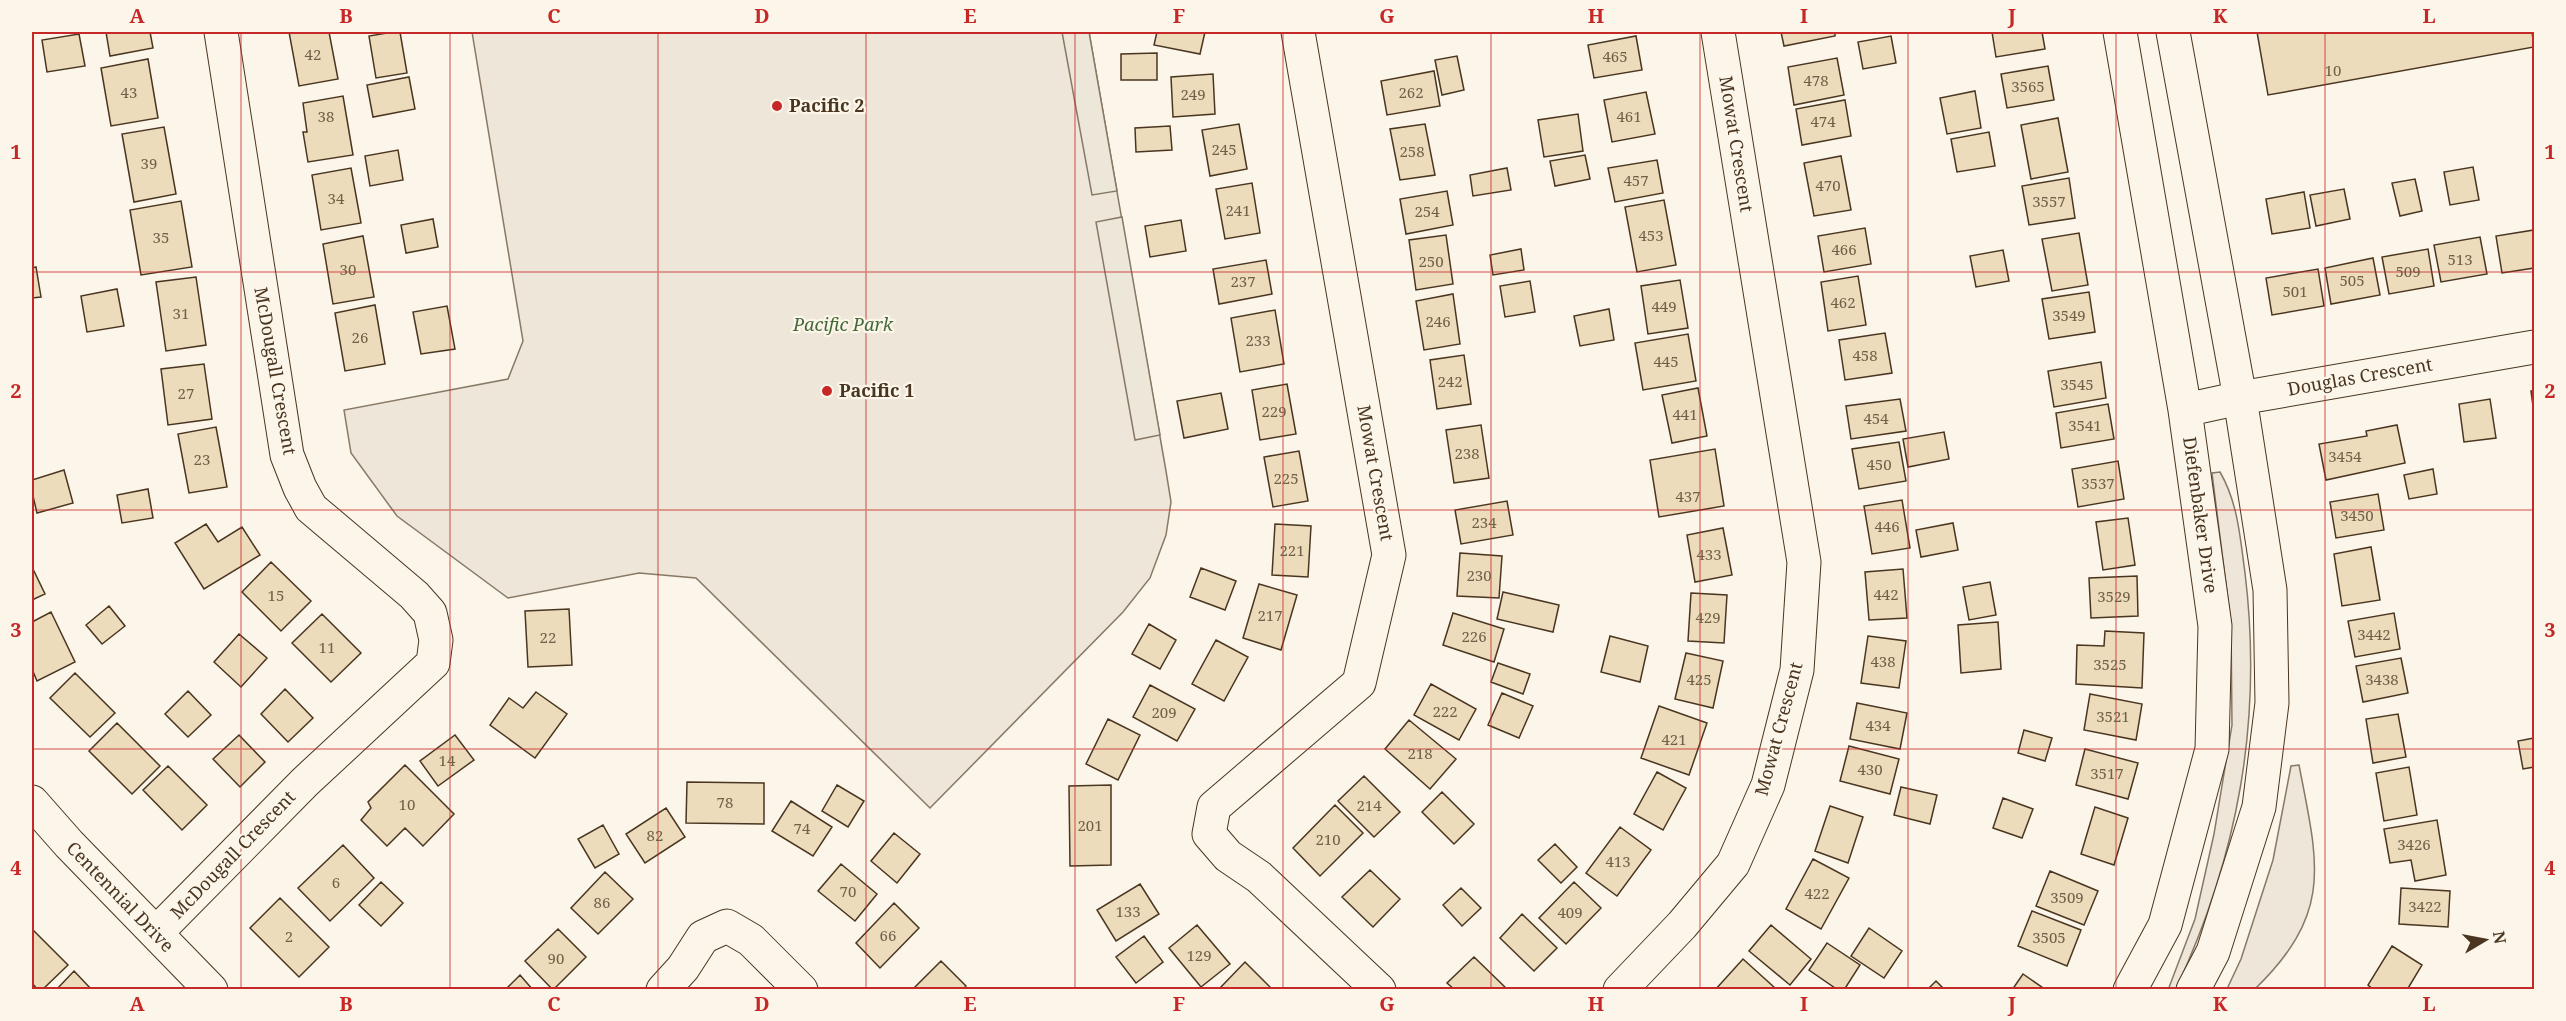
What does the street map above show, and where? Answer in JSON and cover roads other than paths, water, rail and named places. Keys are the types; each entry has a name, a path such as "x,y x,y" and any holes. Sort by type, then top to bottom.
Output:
{"street":[{"name":"McDougall Crescent","path":"156,933 305,782 433,663 436,640 430,613 419,601 311,508 287,455 221,32"},
{"name":"Mowat Crescent","path":"1298,32 1389,555 1359,683 1214,807 1209,834 1228,856 1259,877 1379,990"},
{"name":"Mowat Crescent","path":"1620,990 1683,925 1733,864 1768,785 1797,670 1804,562 1718,32"},
{"name":"Diefenbaker Drive","path":"2120,32 2185,410 2215,626 2212,749 2165,925 2130,990"},
{"path":"2173,32 2240,398 2270,590 2272,703 2259,807 2212,952 2193,990"},
{"name":"Douglas Crescent","path":"2185,410 2240,398 2535,347"},
{"name":"Centennial Drive","path":"32,802 69,844 211,990"},
{"path":"663,990 683,968 703,937 727,926 751,940 801,990"}],"place":[{"name":"Pacific 2","path":"777,106"},
{"name":"Pacific 1","path":"827,391"}],"park label":[{"name":"Pacific Park","path":"843,325"}]}
